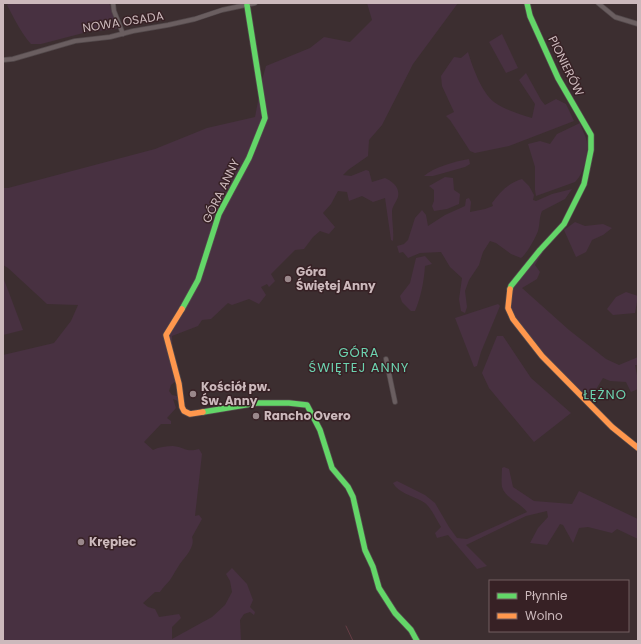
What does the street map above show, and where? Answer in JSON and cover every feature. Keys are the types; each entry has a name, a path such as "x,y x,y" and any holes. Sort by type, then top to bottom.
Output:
{"street":[{"path":"113,3 114,12 121,27 122,34"},
{"path":"247,5 255,3"},
{"name":"PIONIERÓW","path":"527,3 530,16 558,78 591,135 591,150 584,184 564,224 540,250 511,286 508,308 513,319 542,356 612,427 638,448"},
{"path":"598,3 615,17 638,24"},
{"name":"NOWA OSADA","path":"3,60 13,59 75,40 110,37 133,31 188,21 222,10 247,5"},
{"name":"GÓRA ANNY","path":"247,5 261,89 264,118 263,125 249,158 219,214 198,280 187,302 166,334 179,384 180,402 184,412 190,414 258,403 289,403 306,405 320,430 332,468 348,487 353,497 365,550 373,567 379,588 395,613 411,630 417,641"},
{"path":"386,359 395,402"}],"shaded area":[{"path":"10,3 109,3 117,29 87,32 41,44 31,44 27,40 7,5"},
{"path":"367,3 458,3 413,64 382,125 369,140 368,156 343,175 351,176 366,170 369,171 372,182 385,178 395,185 398,190 398,197 392,210 393,241 391,240 385,198 373,202 362,196 349,201 347,192 338,191 331,204 323,213 335,227 329,234 320,231 313,237 304,249 295,250 271,274 275,281 269,287 267,284 261,287 266,295 259,304 249,299 232,305 228,303 211,319 202,320 198,326 172,336 176,381 171,385 169,391 172,395 177,396 178,401 173,399 176,408 167,418 171,421 171,424 161,424 144,442 153,450 160,447 170,446 188,450 199,449 202,454 195,516 199,515 202,519 192,537 193,541 191,549 170,580 160,592 155,592 143,603 148,607 155,609 159,617 179,614 181,618 172,627 172,639 212,617 225,605 232,592 230,581 226,574 232,568 247,584 253,600 250,607 255,612 254,615 250,612 244,614 240,620 241,641 3,641 3,355 54,343 71,321 78,305 47,304 3,265 3,188 8,188 155,149 207,128 255,117 266,66 310,48 324,37 350,42 372,20"},
{"path":"502,34 518,68 506,73 489,42"},
{"path":"468,52 475,72 485,92 498,105 512,112 532,118 535,104 519,80 526,73 545,105 556,99 566,104 574,121 509,146 475,153 470,151 446,116 454,112 442,86 441,76 454,57 461,58"},
{"path":"580,123 587,142 587,149 586,159 578,179 575,182 536,196 535,167 528,144 540,141 550,144 557,134"},
{"path":"469,159 470,164 465,167 433,176 424,176 439,167"},
{"path":"445,177 453,178 454,190 460,194 459,204 447,209 434,211 432,206 434,201 434,190 429,186"},
{"path":"522,179 529,186 534,195 533,200 536,201 552,194 572,189 565,199 542,211 537,234 528,250 521,258 511,254 496,243 490,241 483,252 479,265 469,280 465,291 467,307 465,313 461,311 459,299 462,278 450,267 441,252 420,253 408,258 403,252 399,253 397,246 404,244 408,240 415,218 422,210 426,215 428,226 445,215 465,206 466,199 469,198 471,202 470,212 485,209 493,206 492,203 505,188"},
{"path":"575,222 585,226 603,224 612,228 603,235 592,240 586,252 576,257 564,230"},
{"path":"546,247 535,265 540,272 537,279 522,288 569,330 606,359 619,365 638,357 638,365 635,365 638,389 631,392 626,382 610,381 603,378 590,399 587,399 548,360 514,317 510,306 512,288"},
{"path":"425,256 432,264 425,266 419,300 415,311 411,311 402,302 400,296 410,283 416,258"},
{"path":"3,277 23,330 3,335"},
{"path":"626,292 638,296 635,313 613,315 607,309 616,297"},
{"path":"498,304 500,306 481,352 477,366 474,367 455,318"},
{"path":"497,336 503,336 531,378 571,413 534,442 489,388 482,373"},
{"path":"504,467 509,469 513,487 534,501 572,504 579,491 638,519 638,539 617,529 612,533 588,527 579,528 573,543 563,525 560,524 547,545 530,543 538,528 548,517 547,511 526,516 466,545 487,566 477,569 448,535 437,538 435,533 441,527 427,505 399,490 393,483 397,481 425,495 435,503 457,538 467,539 527,512 504,491 502,487 502,468"}],"waterway":[{"path":"346,626 353,641"}],"traffic: fast":[{"path":"510,289 540,250 564,224 584,184 591,150 591,135 558,78 530,16 527,3"},
{"path":"182,309 198,280 219,214 249,158 265,118 247,5"},
{"path":"203,412 257,403 289,403 307,405 320,430 332,468 348,487 353,497 365,550 373,567 379,588 395,613 411,630 417,641"}],"traffic: slow":[{"path":"510,289 508,308 513,319 542,356 612,427 638,448"},
{"path":"182,309 166,335 179,384 182,407 184,411 190,414 203,412"}],"place":[{"name":"Góra Świętej Anny","path":"288,279"},
{"name":"Kościół pw. Św. Anny","path":"193,394"},
{"name":"Rancho Overo","path":"256,416"},
{"name":"Krępiec","path":"81,542"}],"district":[{"name":"GÓRA ŚWIĘTEJ ANNY","path":"359,360"},
{"name":"ŁĘŻNO","path":"605,394"}]}
